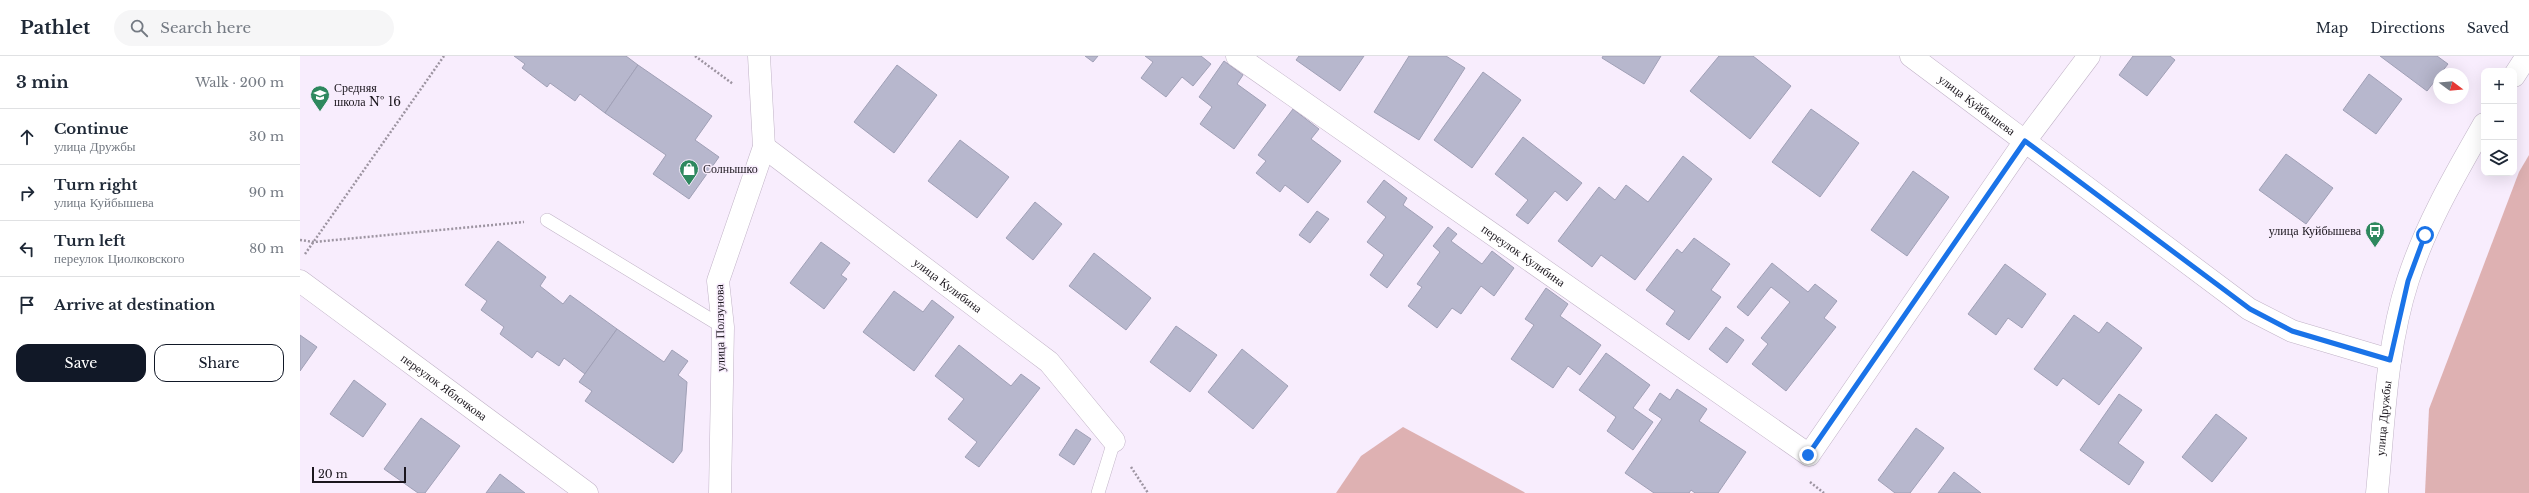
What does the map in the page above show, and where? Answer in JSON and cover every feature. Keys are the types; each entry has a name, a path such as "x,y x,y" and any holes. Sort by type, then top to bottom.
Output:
{"street":[{"path":"758,56 764,147"},
{"name":"переулок Кулибина","path":"1237,56 1808,455 2025,141"},
{"name":"улица Куйбышева","path":"1911,56 2250,309 2292,331 2390,360"},
{"path":"2025,141 2088,56"},
{"path":"2517,71 2527,56"},
{"name":"улица Дружбы","path":"2377,493 2390,360 2408,281 2425,235 2445,192 2481,129"},
{"name":"улица Ползунова","path":"720,493 723,327 718,281 764,147"},
{"name":"улица Кулибина","path":"764,147 1049,362 1114,441"},
{"name":"переулок Яблочкова","path":"300,282 587,493"}],"lane":[{"path":"547,220 723,327"},
{"path":"1098,493 1114,441"}],"path":[{"path":"305,255 444,56"},
{"path":"695,56 762,104"},
{"path":"300,240 314,242 547,220"}],"shaded area":[{"path":"2529,155 2529,493 2425,493 2429,409 2519,172"},
{"path":"1403,427 1525,493 1336,493 1361,456"}],"building":[{"path":"514,56 626,56 638,65 605,113 580,94 575,101 550,83 547,87 522,68 525,64"},
{"path":"1085,56 1098,56 1093,62"},
{"path":"1145,56 1201,56 1211,64 1193,86 1182,77 1166,97 1141,78 1153,62"},
{"path":"1299,56 1364,56 1340,91 1296,60"},
{"path":"1409,56 1446,56 1465,68 1419,140 1374,112"},
{"path":"1603,56 1661,56 1644,84 1602,58"},
{"path":"1719,56 1753,56 1791,86 1750,139 1690,91"},
{"path":"2133,56 2170,56 2175,60 2147,96 2119,75"},
{"path":"2380,56 2437,56 2448,64 2445,68 2433,68 2433,83 2427,91"},
{"path":"1224,61 1243,75 1237,84 1266,105 1234,149 1200,124 1212,107 1199,97"},
{"path":"638,65 712,116 695,140 719,157 689,199 653,174 666,155 605,113"},
{"path":"897,65 937,95 894,153 854,122"},
{"path":"1483,72 1521,100 1472,168 1434,140"},
{"path":"2369,74 2402,99 2376,134 2343,110"},
{"path":"1293,109 1319,129 1311,139 1341,161 1308,203 1285,185 1280,192 1256,173 1266,161 1258,155"},
{"path":"1811,109 1859,143 1820,197 1772,162"},
{"path":"1523,137 1582,183 1567,201 1555,191 1528,224 1516,215 1528,200 1495,174"},
{"path":"960,140 1009,177 977,218 928,181"},
{"path":"2286,154 2333,188 2306,224 2259,190"},
{"path":"1683,156 1712,179 1635,280 1601,255 1592,267 1558,241 1599,187 1615,200 1626,185 1648,202"},
{"path":"1913,171 1949,197 1907,256 1871,230"},
{"path":"1384,180 1407,198 1403,205 1433,227 1387,288 1370,275 1384,255 1367,242 1386,217 1367,202"},
{"path":"1035,202 1062,224 1033,260 1006,238"},
{"path":"1317,211 1329,219 1310,243 1299,235"},
{"path":"1448,227 1457,234 1451,241 1482,264 1492,251 1514,268 1494,296 1481,286 1461,314 1452,308 1437,328 1408,306 1422,287 1417,284 1440,252 1433,246"},
{"path":"1694,238 1730,264 1711,290 1721,297 1689,340 1666,324 1675,311 1646,290 1677,249 1682,253"},
{"path":"498,241 546,277 540,286 563,304 570,295 617,329 585,374 564,358 559,366 537,351 532,358 500,334 504,327 481,310 487,301 465,285"},
{"path":"821,242 850,263 841,275 847,279 824,309 790,283"},
{"path":"1094,253 1151,298 1126,330 1069,286"},
{"path":"1772,263 1808,292 1815,284 1837,301 1824,318 1836,327 1786,391 1752,364 1768,344 1761,338 1790,302 1771,287 1748,316 1737,307"},
{"path":"2005,264 2046,294 2022,328 2008,318 1996,335 1968,314"},
{"path":"1546,288 1568,304 1560,316 1601,345 1580,375 1568,366 1553,388 1511,359 1534,325 1525,319"},
{"path":"894,291 923,312 932,300 954,317 914,371 863,332"},
{"path":"2074,315 2099,333 2107,322 2142,348 2099,405 2063,378 2057,386 2034,369"},
{"path":"1176,326 1217,355 1190,392 1150,362"},
{"path":"1726,327 1744,340 1727,363 1709,349"},
{"path":"617,329 664,362 672,350 688,361 678,375 687,382 682,451 673,463 585,401 592,391 579,382"},
{"path":"300,335 317,347 300,371"},
{"path":"959,345 1011,386 1021,374 1040,388 979,467 965,457 977,442 948,419 964,399 935,376"},
{"path":"1242,349 1288,386 1253,429 1208,392"},
{"path":"1606,353 1650,385 1633,408 1653,422 1633,450 1607,431 1616,417 1579,390"},
{"path":"354,380 386,404 363,437 330,414"},
{"path":"1677,389 1707,409 1699,421 1746,452 1718,493 1695,493 1691,490 1689,493 1654,493 1625,473 1662,419 1649,410 1660,393 1670,400"},
{"path":"2119,394 2142,410 2118,443 2144,462 2129,485 2080,450"},
{"path":"2216,414 2247,438 2212,482 2182,457"},
{"path":"421,418 460,446 425,493 418,493 384,469"},
{"path":"1916,428 1944,448 1910,493 1895,493 1878,480"},
{"path":"1076,429 1091,439 1074,465 1059,455"},
{"path":"1954,472 1981,493 1938,493"},
{"path":"500,474 525,493 486,493"}],"place":[{"name":"Средняя школа № 16","path":"320,112"},
{"name":"Солнышко","path":"689,186"},
{"name":"улица Куйбышева","path":"2375,248"}],"route":[{"path":"1808,455 2025,141 2250,309 2292,331 2390,360 2408,281 2425,235"}]}
